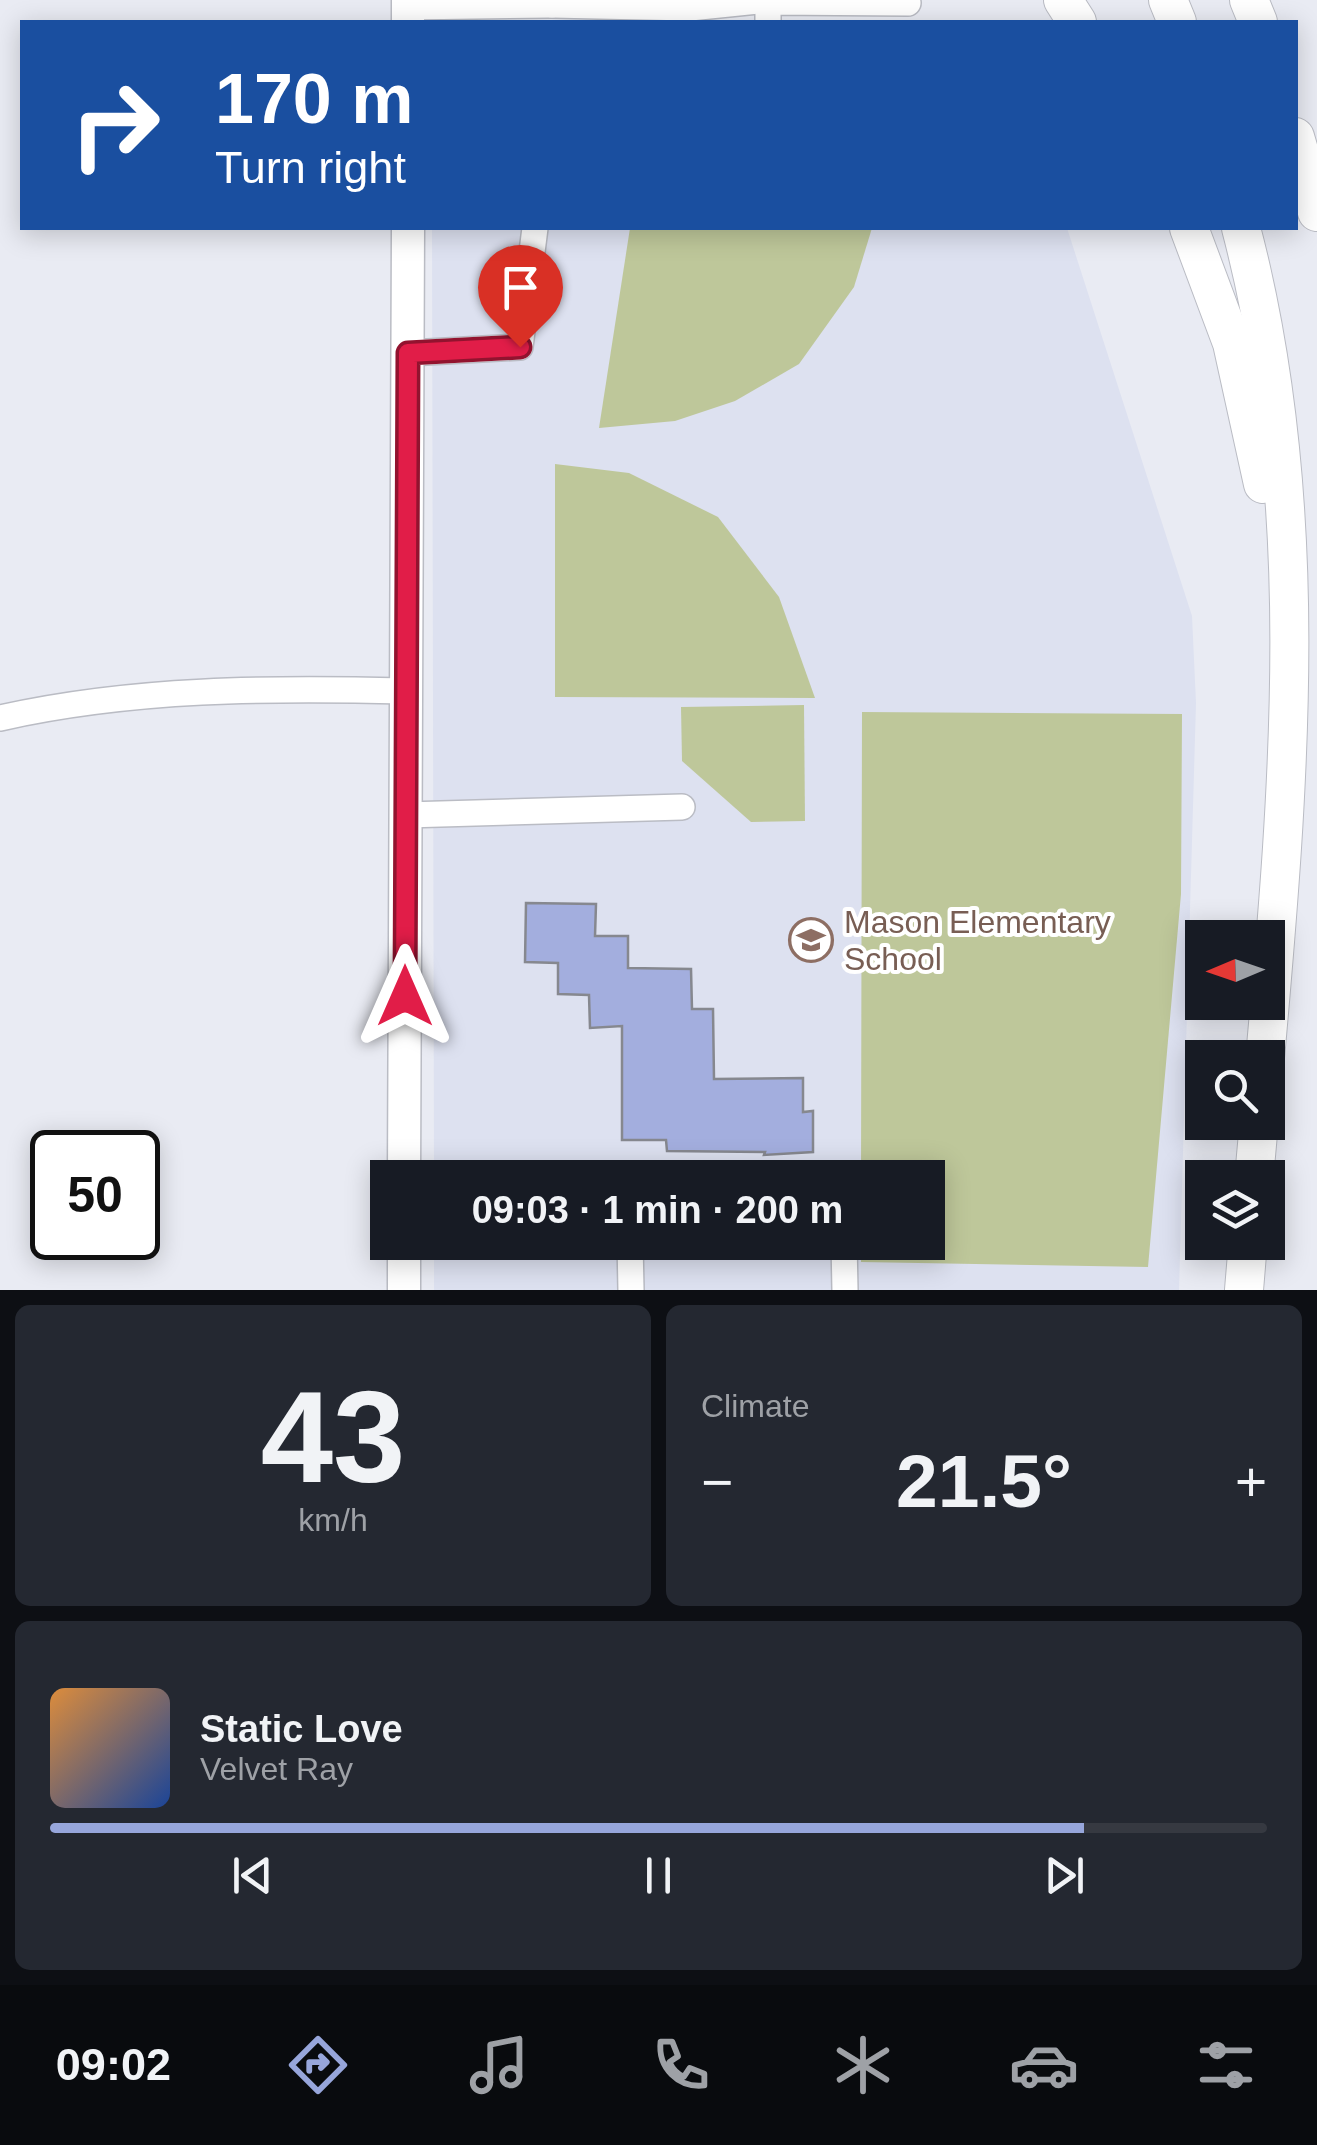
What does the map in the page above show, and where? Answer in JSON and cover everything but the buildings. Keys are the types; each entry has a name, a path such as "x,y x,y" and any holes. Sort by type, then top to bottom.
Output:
{"highway":[{"path":"1298,147 1317,212"},
{"path":"1190,230 1232,343 1261,463 1268,543 1271,797 1282,869"},
{"path":"1241,230 1269,350 1286,500 1291,688 1282,869 1267,1040"},
{"path":"1244,1290 1246,1260"}],"main road":[{"path":"404,1160 408,230"},
{"path":"404,1260 404,1290"}],"street":[{"path":"408,10 552,3 690,8 733,2 768,8 911,8"},
{"path":"408,353 520,347 535,230"},
{"path":"0,718 114,698 207,690 405,691"},
{"path":"406,814 682,807"},
{"path":"630,1260 630,1290"},
{"path":"844,1260 845,1290"}],"shaded area":[{"name":"Mason Elementary School","path":"432,230 1068,230 1192,616 1196,703 1190,920 1185,920 1187,1020 1179,1290 434,1290 434,1260 945,1260 945,1160 434,1160"}],"green space":[{"path":"630,230 871,230 854,287 799,364 735,401 675,421 599,428"},
{"path":"555,464 629,473 718,517 779,597 815,698 555,697"},
{"path":"804,705 805,821 751,822 682,761 681,707"},
{"path":"862,712 1182,714 1181,894 1148,1267 861,1262 945,1260 945,1160 861,1160"}],"place":[{"name":"Mason Elementary School","path":"811,940"}],"route":[{"path":"405,996 408,353 520,347"}]}
